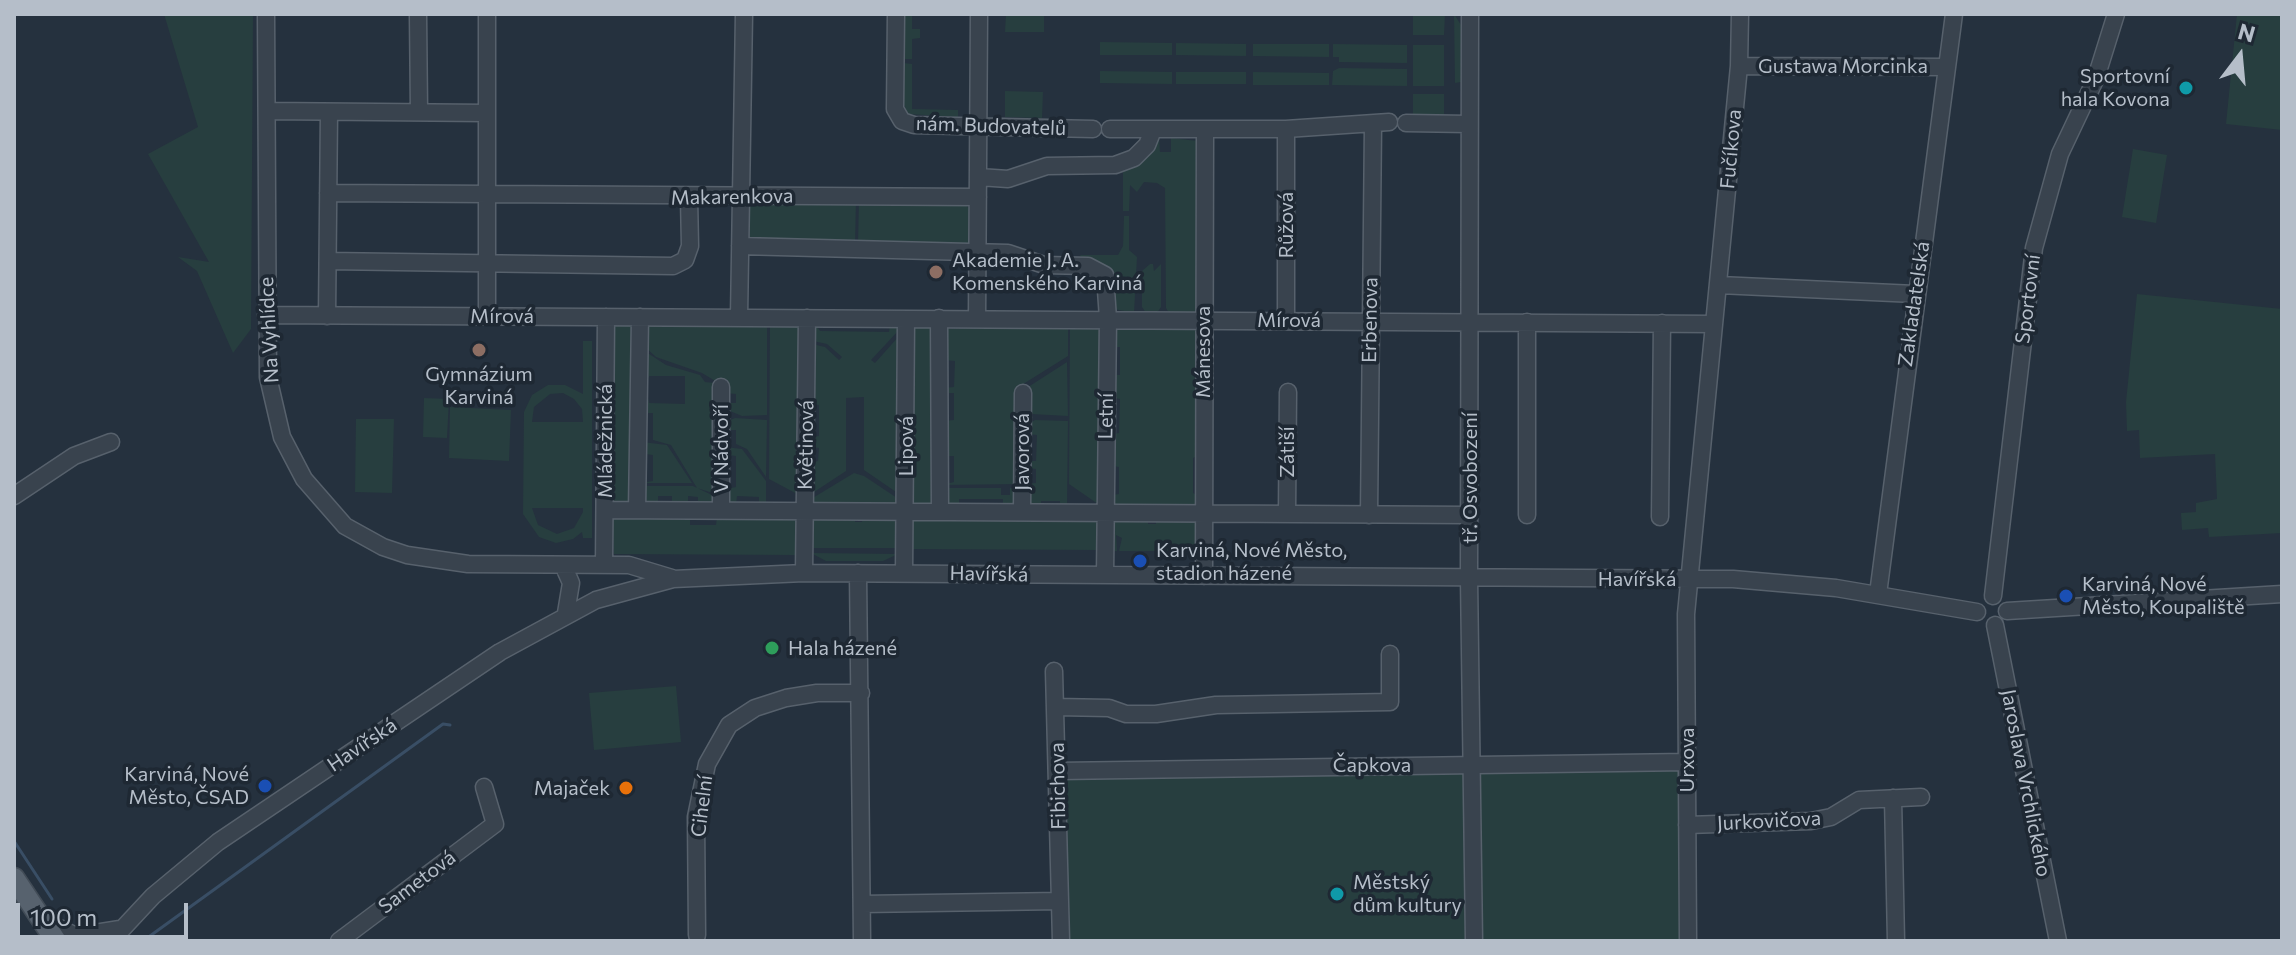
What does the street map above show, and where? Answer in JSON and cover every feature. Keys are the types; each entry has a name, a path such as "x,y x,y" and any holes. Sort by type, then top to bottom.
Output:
{"main road":[{"path":"14,878 47,932"}],"street":[{"name":"Na Vyhlídce","path":"266,14 268,377 282,437 304,479 345,526 383,547 436,561 604,565 641,568 673,579"},
{"path":"418,14 419,112"},
{"path":"487,14 484,264 487,316"},
{"path":"739,317 744,14"},
{"name":"nám. Budovatelů","path":"896,14 897,115 908,124 1153,130 1286,129 1390,123 1468,124"},
{"path":"977,318 979,14"},
{"name":"tř. Osvobození","path":"1470,14 1469,578 1474,941"},
{"name":"Fučíkova","path":"1689,579 1739,66 1740,14"},
{"name":"Zakladatelská","path":"1878,594 1954,14"},
{"name":"Sportovní","path":"1993,596 2034,248 2060,154 2096,78 2116,14"},
{"name":"Gustawa Morcinka","path":"1739,66 1947,67"},
{"path":"267,111 487,113"},
{"path":"327,316 329,112"},
{"name":"Erbenova","path":"1369,515 1370,320 1390,123"},
{"name":"Mánesova","path":"1204,576 1205,129"},
{"name":"Růžová","path":"1286,129 1286,320"},
{"path":"979,177 1008,179 1047,166 1115,165 1134,158 1147,145 1153,130"},
{"name":"Makarenkova","path":"328,193 689,198 978,197"},
{"path":"328,261 673,266 685,260 690,246 689,198"},
{"path":"740,246 976,250 1008,253 1044,265 1098,269 1105,275 1108,319"},
{"path":"1719,285 1915,294"},
{"name":"Mírová","path":"266,315 1470,321"},
{"name":"Mládežnická","path":"604,565 606,317"},
{"name":"Mládežnická","path":"637,510 640,317"},
{"name":"Květinová","path":"804,573 807,318"},
{"name":"Lipová","path":"939,318 940,512"},
{"name":"Lipová","path":"904,573 906,319"},
{"name":"Letní","path":"1105,575 1108,319"},
{"path":"1470,321 1714,324"},
{"path":"1527,322 1527,515"},
{"path":"1660,517 1662,323"},
{"name":"V Nádvoří","path":"721,387 721,510"},
{"name":"Zátiší","path":"1287,513 1288,392"},
{"name":"Javorová","path":"1022,512 1023,393"},
{"path":"14,496 74,456 111,442"},
{"path":"605,510 1470,515"},
{"path":"563,565 571,583 566,613"},
{"name":"Havířská","path":"116,935 182,869 218,842 500,652 566,613 626,589 673,579 804,573 904,573 1689,579 1786,582 1878,594 1977,612"},
{"path":"858,573 862,941"},
{"name":"Urxova","path":"1688,941 1686,614 1689,579"},
{"path":"2007,611 2282,594"},
{"path":"1993,596 2002,599 2007,611 2003,621 1995,625 1981,621 1977,612 1983,599 1993,596"},
{"name":"Jaroslava Vrchlického","path":"1995,625 2058,941"},
{"path":"1056,707 1109,708 1126,714 1156,714 1216,705 1390,702 1390,654"},
{"name":"Fibichova","path":"1054,671 1061,941"},
{"name":"Cihelní","path":"697,935 696,817 707,764 729,725 755,708 786,698 817,693 861,693"},
{"name":"Čapkova","path":"1058,771 1687,762"},
{"name":"Sametová","path":"339,941 495,824 484,787"},
{"name":"Jurkovičova","path":"1687,825 1811,821 1831,817 1859,800 1921,797"},
{"path":"1893,798 1896,941"},
{"path":"862,904 1060,901"},
{"path":"47,932 76,936 116,935"}],"green space":[{"path":"164,14 253,14 251,329 233,353 197,271 178,257 209,262 148,154 198,127"},
{"path":"904,14 912,14 912,29 920,29 920,38 912,39 912,59 904,59"},
{"path":"1006,14 1044,14 1044,32 1005,32"},
{"path":"1413,14 1445,14 1444,35 1413,35"},
{"path":"1454,14 1461,25 1461,82 1455,83"},
{"path":"2237,14 2282,14 2282,130 2226,124"},
{"path":"1100,42 1172,43 1172,55 1100,55"},
{"path":"1176,43 1246,44 1246,56 1176,55"},
{"path":"1253,44 1329,44 1329,57 1253,56"},
{"path":"1333,44 1407,45 1407,63 1339,62 1339,57 1333,57"},
{"path":"1413,45 1444,45 1444,86 1413,86"},
{"path":"904,63 912,64 912,109 958,110 958,117 908,114 904,105"},
{"path":"1339,68 1407,69 1407,86 1332,85 1333,71"},
{"path":"1100,71 1172,72 1172,84 1100,83"},
{"path":"1176,72 1246,72 1246,84 1176,84"},
{"path":"1253,72 1329,73 1329,85 1253,85"},
{"path":"1005,91 1043,92 1042,118 1005,117"},
{"path":"1413,94 1444,94 1444,118 1413,118"},
{"path":"1159,137 1160,152 1171,152 1171,138 1198,141 1197,309 1194,312 1169,313 1166,308 1165,188 1157,183 1144,182 1137,192 1130,185 1129,211 1123,211 1123,167"},
{"path":"2133,149 2167,155 2156,223 2122,217"},
{"path":"856,199 855,245 748,243 748,203"},
{"path":"859,199 963,203 971,210 970,247 858,245"},
{"path":"1124,216 1129,216 1129,250 1137,257 1134,313 1114,309 1107,268 1083,260 1080,255 1118,255 1123,246"},
{"path":"1153,264 1154,271 1161,264 1161,307 1157,313 1146,313 1142,307 1142,271"},
{"path":"2137,294 2282,309 2282,533 2209,537 2208,528 2182,530 2181,513 2196,512 2196,503 2217,499 2215,454 2140,458 2139,430 2127,431 2126,402"},
{"path":"628,322 634,327 636,496 627,506 611,502 610,331 615,324"},
{"path":"792,322 800,327 799,495 769,479 770,324"},
{"path":"648,324 767,324 767,415 742,416 730,411 725,403 736,403 736,394 725,393 722,385 702,373 656,357 644,346"},
{"path":"890,324 897,325 899,330 871,360 875,363 900,335 899,494 864,470 864,397 846,398 846,471 811,494 812,462 818,461 819,448 812,447 813,437 819,436 819,405 813,404 812,344 825,347 839,360 842,357 827,344 813,341 812,330 816,325 820,331 889,332"},
{"path":"932,325 932,505 915,506 912,503 910,334 915,326"},
{"path":"1068,326 1068,356 1020,386 1019,484 942,485 954,482 954,456 945,456 944,421 954,420 954,393 944,393 944,388 954,387 955,361 945,360 945,329"},
{"path":"1070,326 1095,326 1102,334 1098,504 1069,484"},
{"path":"1193,326 1198,331 1199,455 1193,458 1193,493 1199,496 1198,503 1195,507 1112,506 1112,495 1119,494 1119,467 1113,466 1113,434 1119,433 1120,399 1114,398 1114,375 1120,375 1120,347 1115,347 1115,327"},
{"path":"583,341 592,341 592,538 583,538 582,532 573,539 556,543 539,537 523,514 524,412 532,395 548,385 565,385 583,394","holes":["563,393 574,399 582,409 583,422 532,422 534,407 550,394","532,508 583,508 583,512 574,528 557,534 538,525"]},
{"path":"643,350 666,365 700,375 705,382 714,383 716,494 697,488 671,445 653,440 653,413 644,413 647,393 649,403 685,404 685,376 649,376 646,386"},
{"path":"1067,362 1068,416 1031,414 1027,410 1025,389"},
{"path":"424,398 449,399 447,438 423,437"},
{"path":"450,407 511,410 509,461 449,458"},
{"path":"735,418 767,420 766,477 747,449 736,444 736,430 728,430 726,422"},
{"path":"356,419 394,419 392,493 355,492"},
{"path":"1035,420 1068,421 1067,509 1060,509 1060,501 1041,501 1041,509 1028,505 1027,484 1036,483 1036,469 1027,468 1027,461 1036,461 1037,435 1027,434 1027,425"},
{"path":"642,442 667,445 692,483 641,483 653,481 653,455 645,454"},
{"path":"725,447 742,449 766,481 766,506 759,505 759,497 737,496 736,505 730,507 726,489 736,487 736,456 728,455"},
{"path":"854,473 864,476 900,500 896,505 812,504 811,499"},
{"path":"643,486 693,486 716,497 717,503 698,507 698,497 688,496 688,504 672,505 672,496 658,496 658,505 644,504"},
{"path":"944,488 1001,488 1001,495 1010,495 1010,488 1017,488 1016,505 1003,509 1003,499 959,499 959,508 948,507"},
{"path":"612,514 690,516 690,525 716,525 717,517 799,518 796,555 614,554"},
{"path":"855,514 855,522 862,522 863,514 898,518 901,548 809,548 811,518"},
{"path":"1148,515 1148,524 1156,524 1156,515 1197,521 1198,551 1119,551 1122,538 1116,535 1117,551 1110,551 1113,518"},
{"path":"910,517 1099,519 1101,550 909,549"},
{"path":"811,553 898,554 883,561 826,561"},
{"path":"676,686 681,742 594,750 589,693"},
{"path":"1681,768 1683,941 1067,941 1064,776"}],"waterway":[{"path":"143,941 443,724 450,725"},
{"path":"14,841 52,899"}],"place":[{"name":"Sportovní hala Kovona","path":"2186,88"},
{"name":"Akademie J. A. Komenského Karviná","path":"936,272"},
{"name":"Gymnázium Karviná","path":"479,350"},
{"name":"Karviná, Nové Město, stadion házené","path":"1140,561"},
{"name":"Karviná, Nové Město, Koupaliště","path":"2066,596"},
{"name":"Hala házené","path":"772,648"},
{"name":"Karviná, Nové Město, ČSAD","path":"265,786"},
{"name":"Majaček","path":"626,788"},
{"name":"Městský dům kultury","path":"1337,894"}]}
